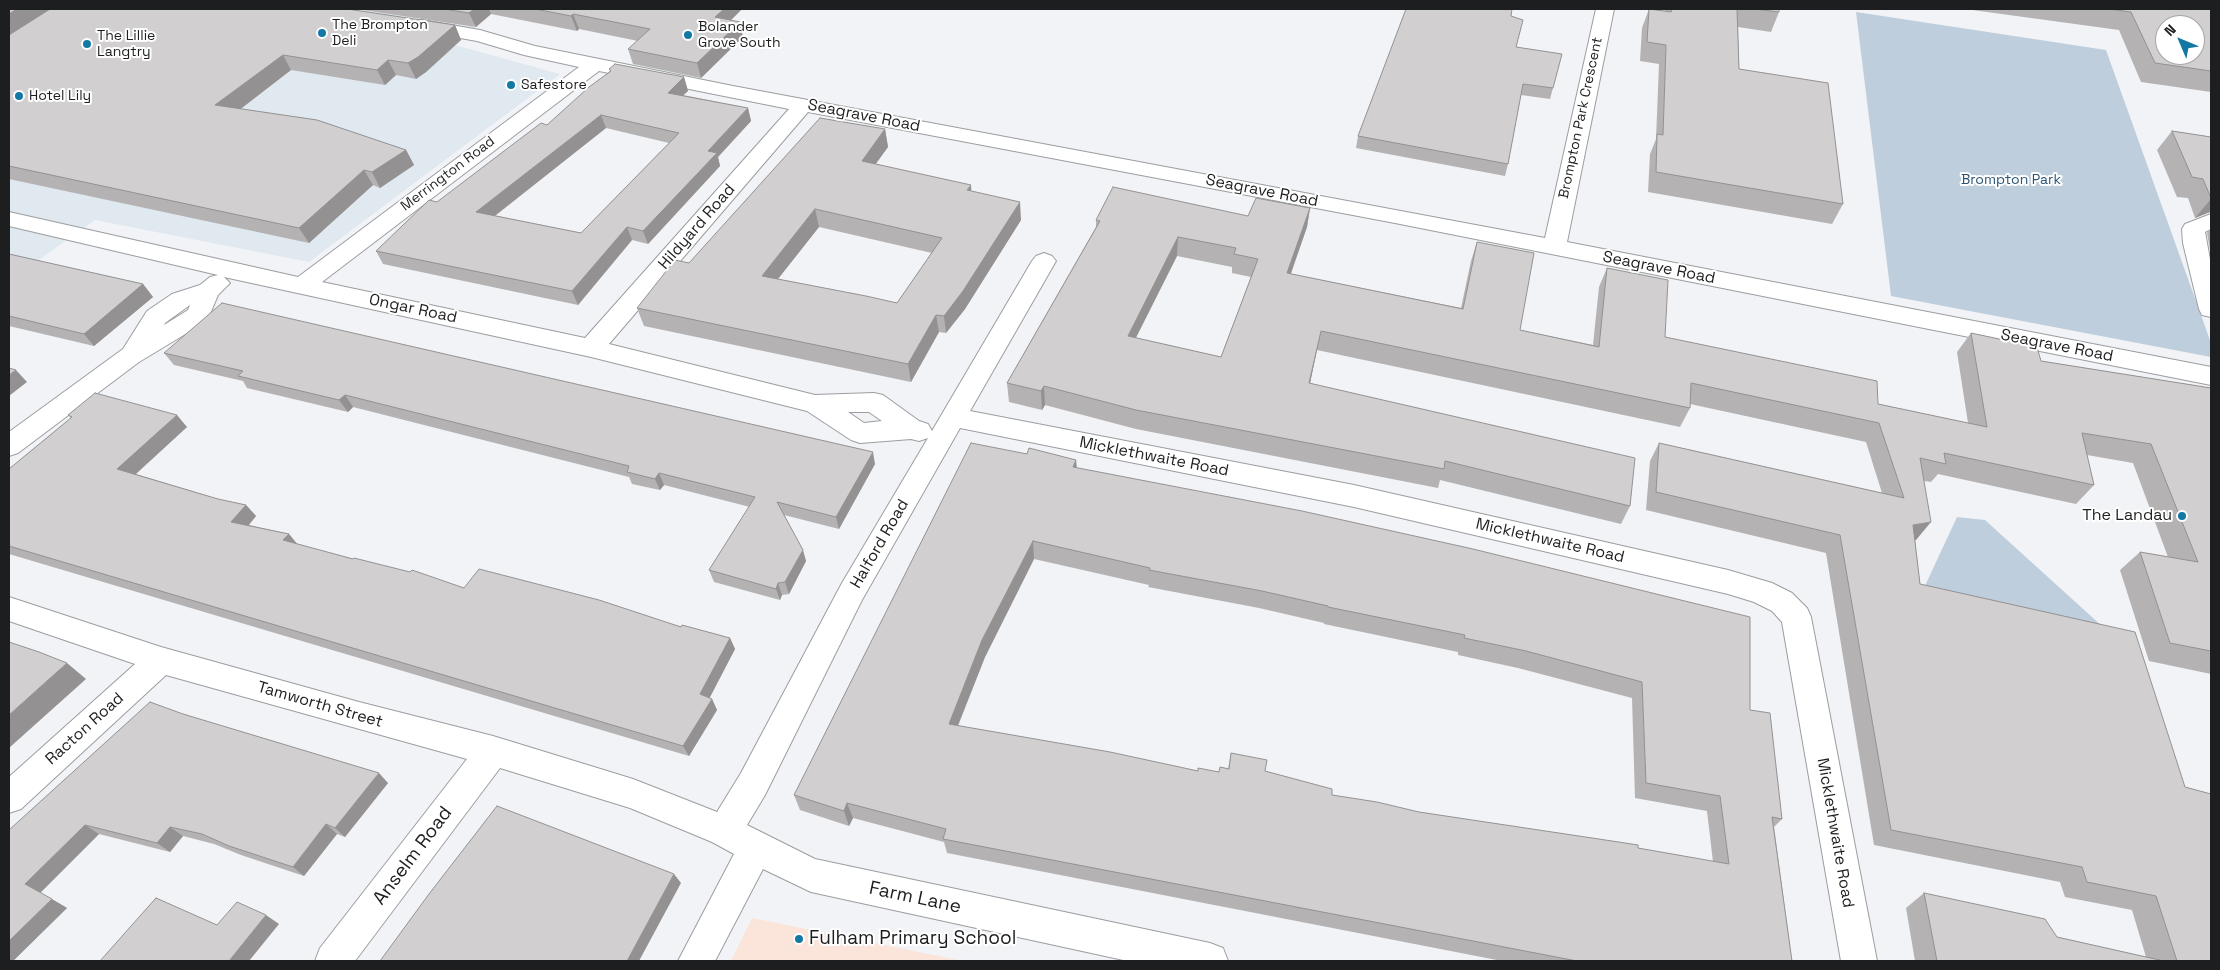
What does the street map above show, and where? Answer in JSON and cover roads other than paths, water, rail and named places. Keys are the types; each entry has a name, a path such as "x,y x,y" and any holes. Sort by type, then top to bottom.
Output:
{"street":[{"name":"Brompton Park Crescent","path":"1556,238 1605,9"},
{"name":"Seagrave Road","path":"407,23 480,36 531,51 595,65 803,105 1556,238 2211,376"},
{"name":"Merrington Road","path":"303,286 320,271 595,65"},
{"name":"Hildyard Road","path":"591,348 803,105"},
{"name":"Ongar Road","path":"9,219 232,271 591,348 815,404 860,433 947,427"},
{"path":"2211,221 2193,228 2194,243 2211,309"},
{"name":"Halford Road","path":"724,831 754,784 852,592 1044,261"},
{"path":"9,446 130,356 198,315 208,291 232,271"},
{"name":"Micklethwaite Road","path":"947,427 1364,498 1728,582 1762,592 1782,602 1796,617 1859,961"},
{"name":"Tamworth Street","path":"9,610 161,660 359,716 493,751 633,794"},
{"name":"Racton Road","path":"9,798 161,660"},
{"name":"Anselm Road","path":"333,961 493,751"},
{"name":"Farm Lane","path":"633,794 724,831 811,875 1210,961"},
{"path":"696,961 756,847"}],"place":[{"name":"The Brompton Deli","path":"322,33"},
{"name":"Bolander Grove South","path":"688,35"},
{"name":"The Lillie Langtry","path":"87,44"},
{"name":"Safestore","path":"511,85"},
{"name":"Hotel Lily","path":"19,96"},
{"name":"The Landau","path":"2182,516"},
{"name":"Fulham Primary School","path":"799,939"}],"park label":[{"name":"Brompton Park","path":"2011,180"}]}
